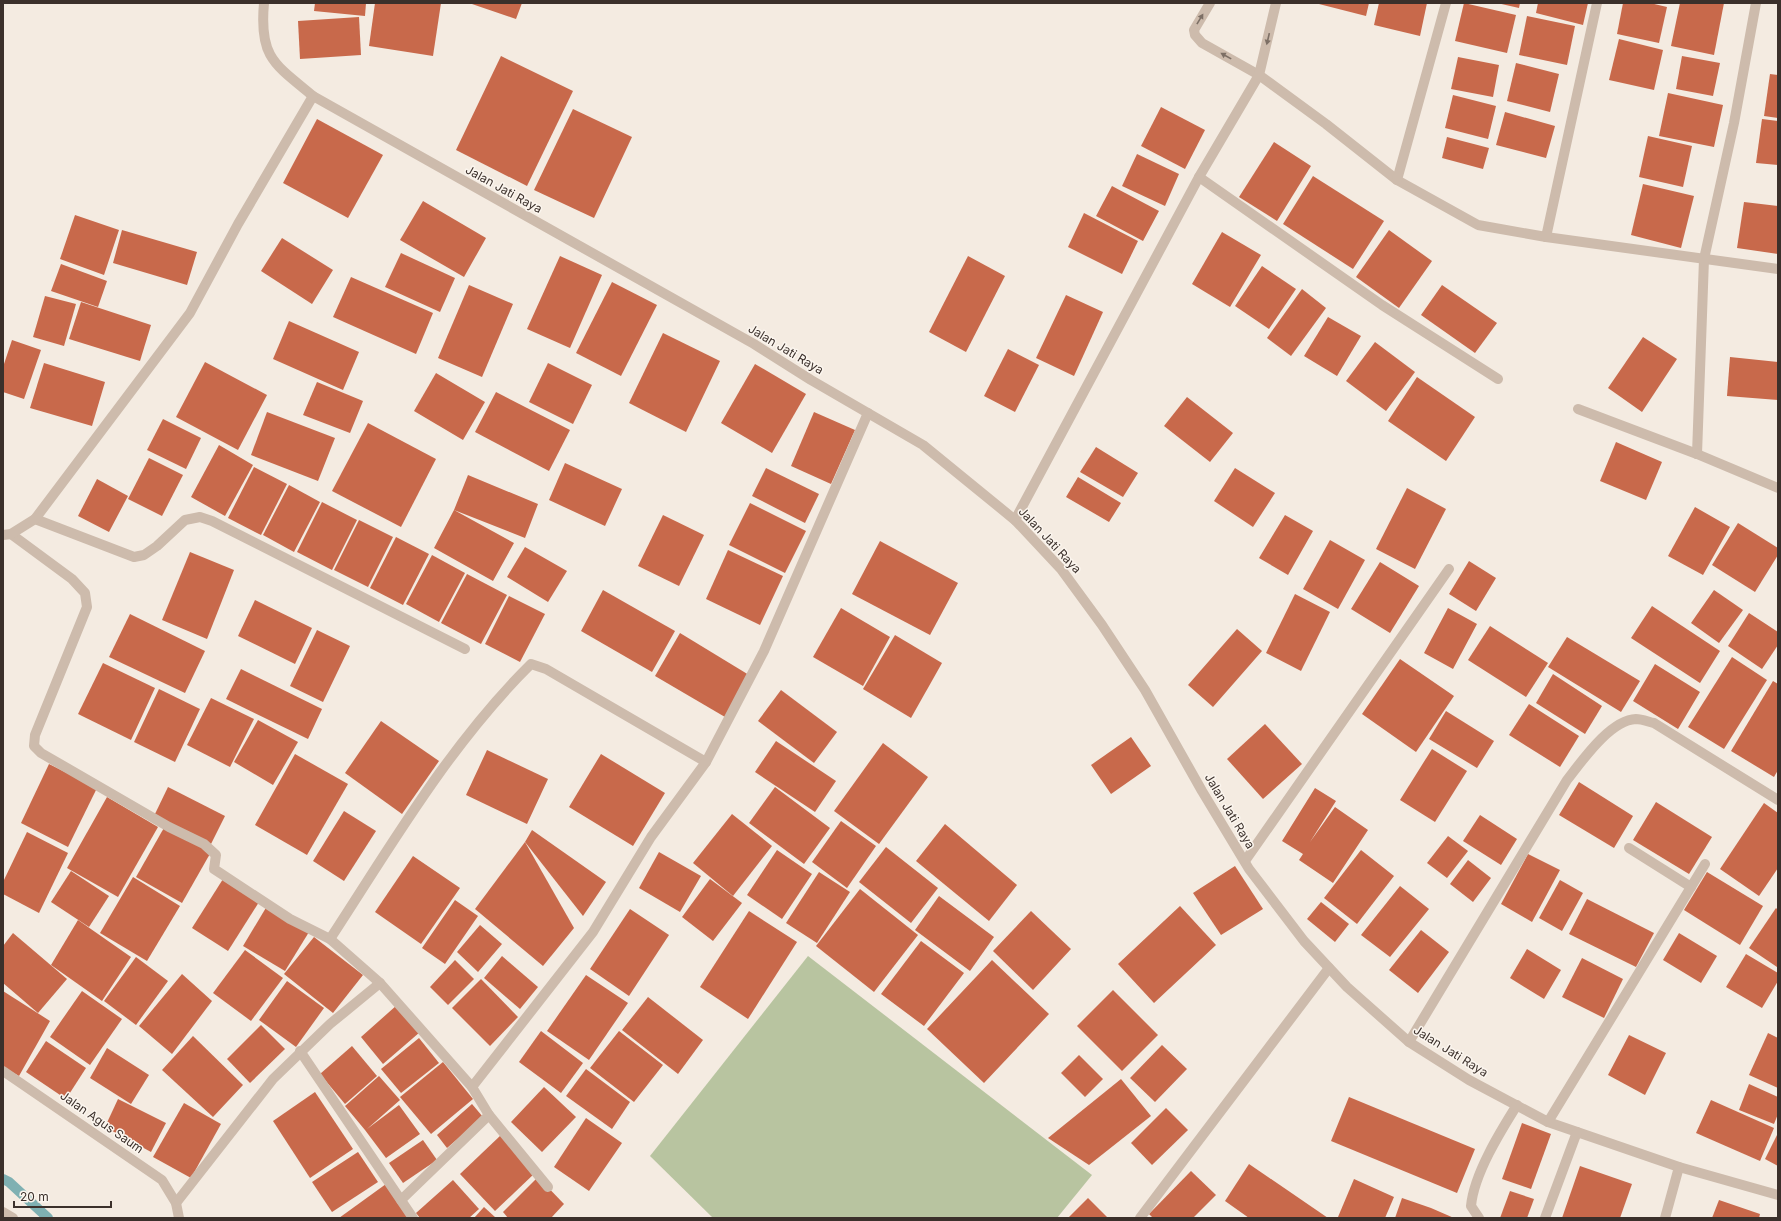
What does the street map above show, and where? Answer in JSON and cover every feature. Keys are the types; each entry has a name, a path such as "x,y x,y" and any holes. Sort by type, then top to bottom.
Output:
{"street":[{"name":"Jalan Jati Raya","path":"264,3 262,26 266,48 280,69 313,96 754,344 868,414 923,445 1015,520 1061,569 1102,625 1145,690 1202,791 1245,860 1304,941 1347,987 1409,1042 1470,1080 1548,1122 1679,1167 1778,1195"},
{"path":"1210,3 1194,30 1195,35 1202,43 1259,75 1326,124 1397,180 1478,225 1546,237 1778,269"},
{"path":"1015,520 1199,177 1259,75 1276,3"},
{"path":"1397,180 1446,3"},
{"path":"1546,237 1597,3"},
{"path":"1697,454 1704,260 1734,123 1756,3"},
{"path":"313,96 238,224 190,313 35,519 7,534 72,579 85,593 87,607 35,735 34,746 41,753 169,827 204,844 216,855 214,869 290,919 330,939 380,983 472,1087 489,1115 548,1187"},
{"path":"1199,177 1382,305 1498,379"},
{"path":"1578,409 1697,454 1778,488"},
{"path":"472,1087 593,932 652,837 706,762 764,651 868,414"},
{"path":"35,519 134,557 144,555 157,546 185,520 200,517 212,521 465,649"},
{"path":"1245,860 1448,569"},
{"path":"330,939 442,768 484,716 531,664 546,669 706,762"},
{"path":"1409,1042 1567,780 1598,742 1622,722 1637,719 1654,723 1778,800"},
{"path":"1629,848 1691,887"},
{"path":"1548,1122 1705,864"},
{"path":"1140,1218 1329,968"},
{"path":"179,1218 176,1203 273,1079 300,1051 330,1024 380,983"},
{"path":"300,1051 413,1218"},
{"name":"Jalan Agus Saum","path":"3,1071 162,1180 176,1203"},
{"path":"1479,1218 1471,1206 1475,1188 1501,1130 1517,1105"},
{"path":"401,1200 489,1115"},
{"path":"1545,1218 1577,1132"},
{"path":"1665,1218 1679,1167"},
{"path":"3,1212 13,1218"}],"green space":[{"path":"808,956 1092,1175 1057,1218 713,1218 650,1156"}],"building":[{"path":"315,3 366,3 365,16 314,11"},
{"path":"375,3 441,3 433,56 369,46"},
{"path":"469,3 522,3 516,19"},
{"path":"1315,3 1369,3 1366,16"},
{"path":"1379,3 1427,3 1420,36 1374,25"},
{"path":"1464,3 1516,15 1507,53 1455,41"},
{"path":"1497,3 1520,3 1519,8"},
{"path":"1538,3 1588,3 1583,25 1536,13"},
{"path":"1623,3 1650,3 1667,7 1659,43 1617,34"},
{"path":"1680,3 1724,3 1714,55 1671,46"},
{"path":"1527,16 1575,26 1567,65 1519,55"},
{"path":"359,17 361,55 300,59 298,21"},
{"path":"1619,39 1663,50 1654,90 1609,80"},
{"path":"501,56 573,91 527,186 456,150"},
{"path":"1682,56 1720,63 1713,96 1676,89"},
{"path":"1458,57 1499,65 1493,97 1451,89"},
{"path":"1516,63 1559,74 1550,112 1507,101"},
{"path":"1770,74 1778,75 1778,118 1764,116"},
{"path":"1668,93 1723,105 1714,147 1659,136"},
{"path":"1453,95 1496,106 1488,139 1445,128"},
{"path":"1161,107 1205,130 1185,169 1141,146"},
{"path":"573,109 632,137 594,218 534,190"},
{"path":"1505,112 1555,126 1546,158 1496,145"},
{"path":"317,119 383,155 348,218 283,183"},
{"path":"1762,119 1778,121 1778,165 1756,163"},
{"path":"1648,136 1692,146 1683,187 1639,177"},
{"path":"1447,137 1489,148 1483,169 1442,158"},
{"path":"1274,142 1311,166 1277,221 1239,197"},
{"path":"1137,154 1179,174 1165,206 1122,186"},
{"path":"1313,176 1384,221 1353,269 1283,224"},
{"path":"1643,184 1694,196 1681,248 1631,235"},
{"path":"1112,186 1159,211 1143,241 1096,216"},
{"path":"423,201 486,238 464,277 400,240"},
{"path":"1744,202 1778,206 1778,254 1737,248"},
{"path":"1084,213 1138,241 1122,274 1068,247"},
{"path":"75,215 119,230 104,275 60,259"},
{"path":"122,230 197,252 187,285 113,263"},
{"path":"1389,230 1432,261 1399,308 1356,277"},
{"path":"1222,232 1261,255 1230,307 1192,284"},
{"path":"282,238 333,270 312,304 261,271"},
{"path":"401,253 455,278 440,312 385,287"},
{"path":"560,256 602,275 570,348 527,329"},
{"path":"968,256 1005,276 966,352 929,332"},
{"path":"61,264 107,281 98,307 51,291"},
{"path":"1262,266 1296,289 1269,329 1235,306"},
{"path":"351,277 433,313 416,354 333,317"},
{"path":"612,282 657,305 621,376 576,353"},
{"path":"469,285 513,304 482,377 438,358"},
{"path":"1442,285 1497,323 1475,353 1421,315"},
{"path":"1302,289 1326,308 1291,356 1267,338"},
{"path":"1066,295 1103,312 1074,376 1036,358"},
{"path":"45,296 76,304 64,346 33,337"},
{"path":"81,302 151,325 140,361 69,339"},
{"path":"1328,317 1361,336 1337,376 1304,356"},
{"path":"289,321 359,352 343,390 273,359"},
{"path":"663,333 720,361 686,432 629,403"},
{"path":"1643,337 1677,359 1642,412 1608,388"},
{"path":"12,340 41,350 24,399 3,392 3,367"},
{"path":"1375,342 1415,372 1386,411 1346,381"},
{"path":"1008,349 1039,365 1015,412 984,396"},
{"path":"1730,357 1778,362 1778,400 1727,396"},
{"path":"205,362 267,395 238,450 176,417"},
{"path":"44,363 105,382 92,426 30,408"},
{"path":"548,363 592,385 573,424 529,402"},
{"path":"755,364 806,394 772,453 721,423"},
{"path":"436,373 485,402 463,440 414,411"},
{"path":"1417,377 1475,417 1446,461 1388,421"},
{"path":"317,382 363,401 350,433 303,415"},
{"path":"496,392 570,430 549,471 475,432"},
{"path":"1187,397 1233,433 1210,462 1164,426"},
{"path":"267,412 335,438 318,481 251,455"},
{"path":"814,412 855,430 831,484 791,466"},
{"path":"163,419 201,438 186,469 147,450"},
{"path":"368,423 436,459 401,527 332,491"},
{"path":"1616,442 1662,462 1646,500 1600,481"},
{"path":"219,445 253,465 225,516 191,497"},
{"path":"1096,447 1138,473 1123,497 1080,472"},
{"path":"149,458 183,475 162,516 128,499"},
{"path":"565,463 622,489 605,526 549,500"},
{"path":"254,467 287,484 261,535 228,518"},
{"path":"766,468 819,494 805,523 752,496"},
{"path":"1235,468 1275,493 1253,527 1214,501"},
{"path":"468,475 538,504 525,538 454,510"},
{"path":"1078,477 1121,503 1109,522 1066,497"},
{"path":"97,479 128,496 109,532 78,516"},
{"path":"289,485 320,502 294,552 263,535"},
{"path":"1407,488 1446,509 1415,569 1376,549"},
{"path":"322,502 357,520 332,570 297,552"},
{"path":"750,503 806,531 785,573 729,545"},
{"path":"1695,507 1730,527 1703,575 1668,556"},
{"path":"454,510 514,543 493,581 434,548"},
{"path":"663,515 704,535 679,586 638,566"},
{"path":"1285,515 1313,531 1288,575 1259,558"},
{"path":"359,520 393,537 368,587 334,570"},
{"path":"1738,523 1778,548 1778,555 1755,592 1712,565"},
{"path":"396,537 429,554 403,605 370,588"},
{"path":"1330,540 1365,560 1338,609 1303,589"},
{"path":"880,541 958,583 930,635 852,594"},
{"path":"525,547 567,571 548,602 507,577"},
{"path":"728,550 783,576 760,625 706,599"},
{"path":"190,552 234,570 207,639 162,620"},
{"path":"432,555 465,573 439,622 406,604"},
{"path":"1469,561 1496,578 1476,611 1449,594"},
{"path":"1380,562 1419,586 1390,633 1351,609"},
{"path":"467,574 507,595 481,644 441,623"},
{"path":"603,590 675,631 652,672 581,631"},
{"path":"1714,590 1743,610 1719,643 1691,623"},
{"path":"1295,594 1330,612 1301,671 1266,653"},
{"path":"509,596 545,614 520,662 485,644"},
{"path":"255,600 312,628 295,664 238,636"},
{"path":"1652,606 1720,651 1700,683 1631,638"},
{"path":"841,608 890,637 863,686 813,657"},
{"path":"1448,608 1477,624 1453,669 1424,653"},
{"path":"1749,613 1778,632 1778,645 1762,669 1728,646"},
{"path":"130,614 205,651 185,693 109,657"},
{"path":"1490,626 1548,663 1526,697 1468,660"},
{"path":"1237,629 1262,651 1213,707 1188,685"},
{"path":"317,630 350,646 323,702 290,686"},
{"path":"680,633 749,675 725,717 655,676"},
{"path":"895,635 942,663 911,718 863,689"},
{"path":"1567,637 1640,681 1621,712 1548,667"},
{"path":"1732,657 1767,680 1724,749 1688,727"},
{"path":"1400,659 1454,696 1416,752 1362,714"},
{"path":"103,663 155,688 131,740 78,714"},
{"path":"1655,664 1700,692 1678,729 1633,701"},
{"path":"241,669 322,709 308,739 226,699"},
{"path":"1553,674 1602,706 1585,734 1536,703"},
{"path":"1773,681 1778,684 1778,770 1774,777 1731,751"},
{"path":"159,689 200,709 175,762 134,742"},
{"path":"781,690 837,732 814,763 758,721"},
{"path":"211,698 254,719 230,767 187,745"},
{"path":"1529,704 1579,736 1560,767 1509,735"},
{"path":"1446,711 1494,741 1477,768 1429,739"},
{"path":"258,720 298,742 273,785 234,762"},
{"path":"381,721 439,761 402,814 345,773"},
{"path":"1265,724 1302,764 1263,799 1227,759"},
{"path":"1131,737 1151,766 1111,794 1091,765"},
{"path":"776,741 836,781 815,812 755,772"},
{"path":"883,743 928,777 879,844 834,811"},
{"path":"1432,749 1467,771 1435,822 1400,800"},
{"path":"487,750 548,779 527,824 466,795"},
{"path":"295,754 348,784 307,855 255,825"},
{"path":"601,754 665,793 633,846 569,807"},
{"path":"49,764 97,788 68,847 21,823"},
{"path":"1579,782 1633,816 1614,848 1559,815"},
{"path":"168,787 225,816 211,844 154,816"},
{"path":"775,787 830,828 804,864 749,823"},
{"path":"1315,788 1336,801 1310,842 1335,807 1368,830 1333,883 1299,860 1303,854 1282,841"},
{"path":"107,797 158,827 118,897 67,868"},
{"path":"1656,802 1712,837 1689,874 1633,840"},
{"path":"1764,803 1778,813 1778,868 1759,896 1720,869"},
{"path":"344,811 376,831 344,881 313,861"},
{"path":"732,814 772,846 733,896 693,863"},
{"path":"1480,815 1517,839 1501,865 1463,841"},
{"path":"841,821 876,846 847,888 812,862"},
{"path":"945,824 1017,885 989,921 916,861"},
{"path":"165,826 211,852 182,903 136,877"},
{"path":"532,830 606,882 583,916 525,842"},
{"path":"27,832 68,853 39,913 3,894 3,882"},
{"path":"1448,836 1468,851 1447,878 1427,863"},
{"path":"525,842 574,928 543,966 475,909"},
{"path":"886,847 938,888 911,923 859,882"},
{"path":"777,850 812,874 782,919 747,895"},
{"path":"1361,850 1394,876 1357,924 1324,898"},
{"path":"659,852 701,876 680,912 639,888"},
{"path":"1528,854 1560,870 1532,922 1501,904"},
{"path":"413,856 460,888 421,944 375,912"},
{"path":"1468,860 1491,878 1473,902 1450,884"},
{"path":"1235,866 1263,909 1221,935 1193,893"},
{"path":"71,871 109,896 89,927 51,902"},
{"path":"819,872 850,892 817,943 786,923"},
{"path":"1707,872 1763,906 1740,945 1684,910"},
{"path":"133,877 180,906 147,961 100,933"},
{"path":"223,879 259,902 228,951 192,928"},
{"path":"710,879 742,903 713,941 682,917"},
{"path":"1560,880 1583,893 1562,931 1539,918"},
{"path":"1400,886 1429,909 1390,957 1361,935"},
{"path":"860,889 918,935 874,992 816,946"},
{"path":"939,896 994,937 970,971 915,930"},
{"path":"1587,899 1654,933 1636,967 1569,934"},
{"path":"455,900 478,916 445,964 422,948"},
{"path":"1321,902 1349,924 1335,942 1307,919"},
{"path":"267,906 309,932 285,971 243,946"},
{"path":"1180,906 1216,945 1154,1003 1118,964"},
{"path":"1776,908 1778,910 1777,967 1749,948"},
{"path":"630,909 669,935 629,996 590,969"},
{"path":"749,911 797,942 748,1019 700,987"},
{"path":"1031,911 1071,949 1033,990 993,951"},
{"path":"78,920 131,957 102,1001 51,965"},
{"path":"480,925 502,944 478,972 457,952"},
{"path":"1421,930 1449,952 1418,993 1389,970"},
{"path":"13,933 67,979 38,1013 3,983 3,946"},
{"path":"1679,933 1717,956 1701,983 1663,960"},
{"path":"314,937 363,975 333,1013 284,974"},
{"path":"921,941 964,973 924,1026 881,994"},
{"path":"1527,949 1561,970 1544,999 1510,978"},
{"path":"245,950 283,978 251,1021 213,993"},
{"path":"1746,954 1778,973 1778,981 1762,1008 1726,987"},
{"path":"502,956 538,987 520,1009 484,978"},
{"path":"136,957 168,981 136,1025 104,1001"},
{"path":"1582,958 1623,979 1604,1018 1562,997"},
{"path":"455,960 474,979 448,1005 430,987"},
{"path":"992,960 1049,1014 984,1083 927,1029"},
{"path":"182,974 212,1001 172,1054 139,1026"},
{"path":"586,975 628,1003 589,1060 547,1031"},
{"path":"481,979 518,1017 490,1046 452,1008"},
{"path":"287,981 324,1008 296,1047 259,1020"},
{"path":"1113,990 1158,1035 1122,1071 1077,1026"},
{"path":"3,991 50,1021 19,1076 3,1067"},
{"path":"82,991 122,1019 90,1065 50,1037"},
{"path":"648,997 703,1040 678,1074 622,1030"},
{"path":"397,1005 420,1032 383,1064 361,1037"},
{"path":"261,1025 285,1049 250,1083 227,1059"},
{"path":"541,1031 583,1063 561,1093 519,1062"},
{"path":"619,1031 663,1065 634,1102 590,1068"},
{"path":"1768,1033 1778,1038 1778,1088 1749,1075"},
{"path":"1629,1035 1666,1053 1645,1095 1608,1075"},
{"path":"193,1036 243,1085 213,1117 162,1070"},
{"path":"419,1038 439,1063 401,1093 381,1069"},
{"path":"46,1041 86,1068 66,1099 26,1072"},
{"path":"1162,1045 1187,1069 1155,1102 1130,1078"},
{"path":"352,1046 377,1076 345,1104 320,1074"},
{"path":"107,1048 149,1075 131,1104 90,1078"},
{"path":"1079,1055 1103,1079 1085,1097 1061,1073"},
{"path":"443,1062 473,1099 431,1134 400,1097"},
{"path":"586,1069 630,1102 612,1129 566,1096"},
{"path":"379,1076 400,1100 367,1129 399,1105 420,1134 386,1158 345,1106"},
{"path":"1121,1079 1151,1116 1089,1165 1048,1138"},
{"path":"1749,1084 1778,1097 1778,1114 1774,1124 1739,1110"},
{"path":"544,1087 576,1117 542,1152 511,1122"},
{"path":"315,1092 353,1149 310,1178 273,1121"},
{"path":"1349,1097 1475,1149 1457,1193 1331,1141"},
{"path":"118,1099 166,1123 151,1152 105,1127"},
{"path":"1711,1100 1774,1128 1760,1161 1696,1133"},
{"path":"184,1103 221,1124 191,1178 153,1157"},
{"path":"472,1104 483,1117 447,1148 437,1135"},
{"path":"1166,1108 1188,1130 1152,1165 1131,1143"},
{"path":"586,1118 622,1143 589,1191 554,1167"},
{"path":"1522,1123 1551,1134 1531,1189 1502,1179"},
{"path":"1778,1133 1778,1166 1765,1159"},
{"path":"501,1135 536,1172 495,1211 460,1174"},
{"path":"423,1140 437,1160 403,1183 389,1163"},
{"path":"358,1152 378,1182 332,1212 312,1182"},
{"path":"1249,1164 1328,1218 1249,1218 1225,1201"},
{"path":"1580,1166 1632,1184 1620,1218 1562,1218"},
{"path":"1191,1171 1216,1195 1193,1218 1153,1218 1149,1214"},
{"path":"538,1177 564,1204 551,1218 508,1218 503,1212"},
{"path":"1354,1179 1394,1197 1385,1218 1338,1217"},
{"path":"453,1180 479,1209 469,1218 420,1218 416,1213"},
{"path":"386,1184 409,1218 339,1218"},
{"path":"1510,1191 1534,1199 1527,1218 1500,1218"},
{"path":"1088,1198 1108,1218 1068,1218"},
{"path":"1402,1198 1431,1208 1454,1218 1395,1218"},
{"path":"1719,1200 1760,1214 1759,1218 1712,1218"},
{"path":"484,1207 496,1218 474,1218"}],"waterway":[{"path":"3,1179 9,1182 48,1218"}]}
